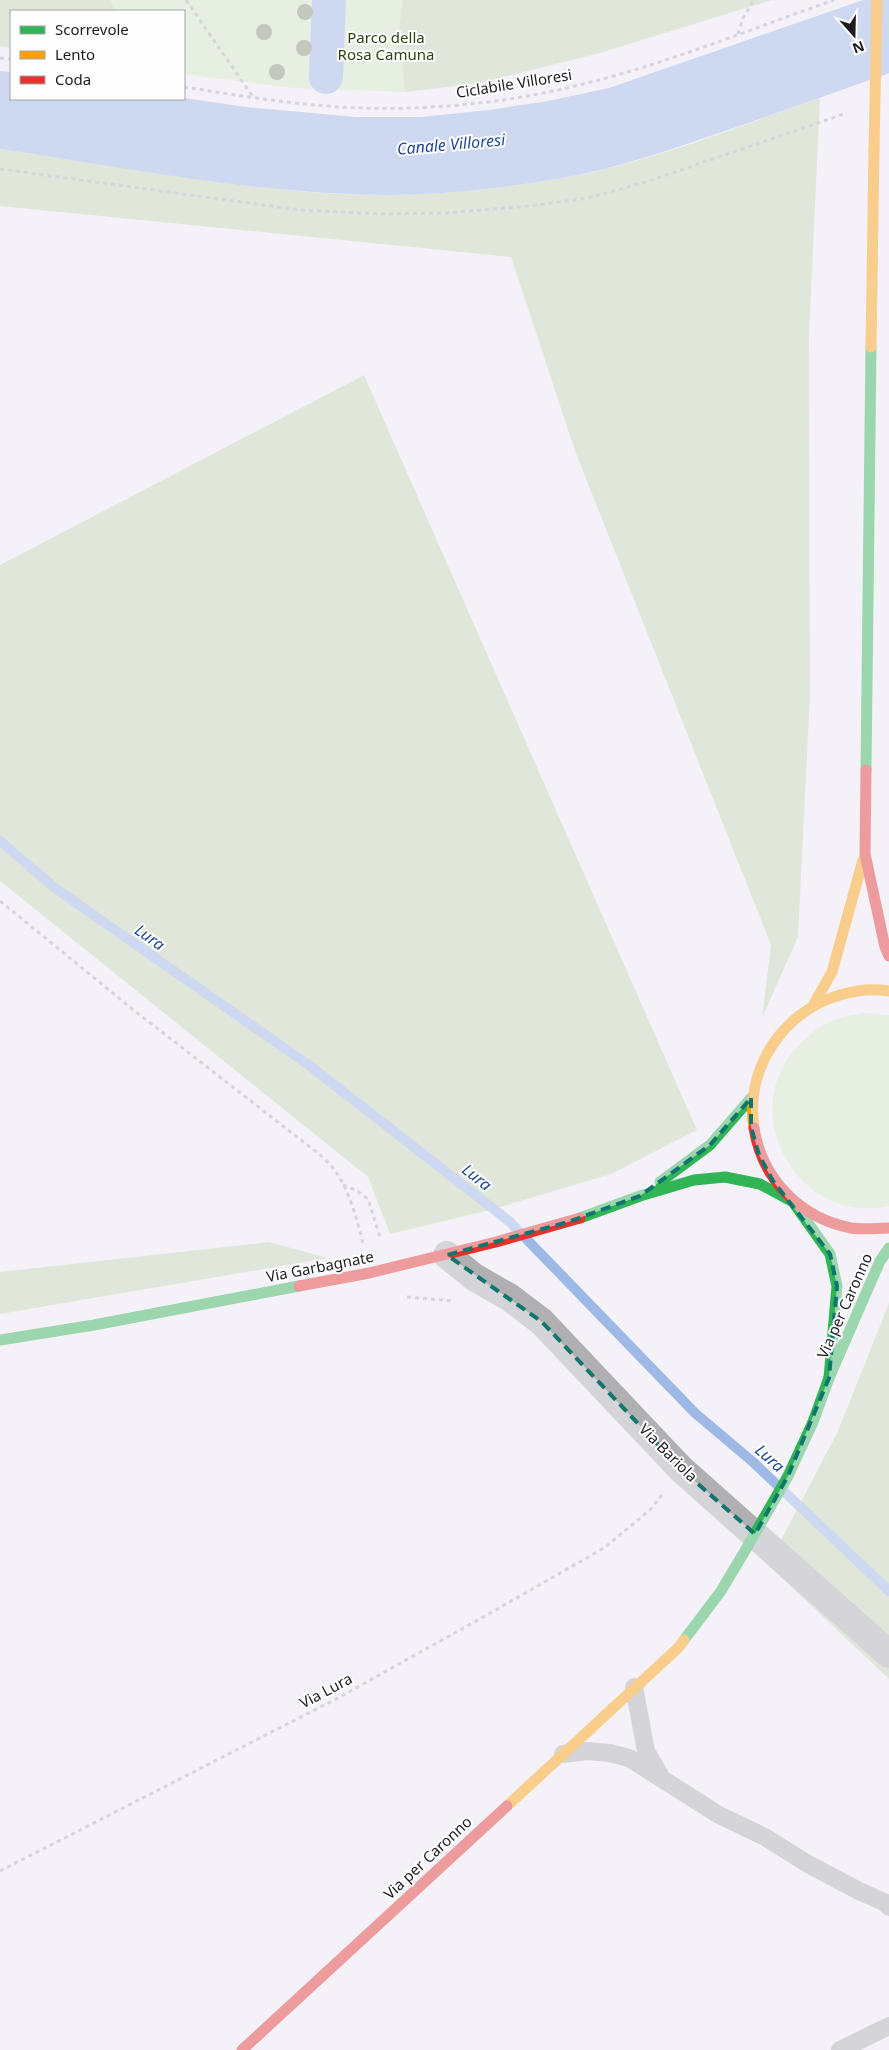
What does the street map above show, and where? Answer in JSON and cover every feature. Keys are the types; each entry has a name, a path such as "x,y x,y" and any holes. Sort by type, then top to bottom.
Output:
{"main road":[{"path":"877,0 865,854 885,947 889,956"},
{"path":"814,1004 832,972 865,854"},
{"path":"889,991 848,992 814,1004 783,1028 761,1060 751,1098 751,1127 759,1155 773,1181 793,1202 818,1218 846,1227 876,1230 889,1228"},
{"name":"Via Garbagnate","path":"640,1196 687,1164 710,1145 751,1098"},
{"name":"Via Garbagnate","path":"0,1340 94,1325 369,1273 447,1255 568,1222 640,1196 694,1180 725,1177 760,1184 793,1202"},
{"name":"Via per Caronno","path":"793,1202 830,1254 837,1286 829,1378"},
{"name":"Via per Caronno","path":"242,2050 678,1648 721,1591 788,1476 813,1422 829,1378 880,1261 889,1248"}],"street":[{"name":"Via Bariola","path":"447,1255 474,1277 509,1297 542,1322 681,1469 889,1654"}],"lane":[{"path":"634,1687 646,1751 661,1778"},
{"path":"563,1754 587,1751 610,1753 629,1758 719,1815 765,1837 808,1864 858,1891 884,1902 889,1907"},
{"path":"840,2050 889,2026"}],"path":[{"path":"186,0 254,98"},
{"path":"738,34 743,18 754,0"},
{"name":"Ciclabile Villoresi","path":"185,86 254,98 369,108 448,105 515,97 574,87 635,71 834,0"},
{"path":"0,169 300,210 384,214 446,213 530,206 588,198 655,179 853,111"},
{"path":"0,901 131,1008 319,1154 333,1168 354,1213 369,1273"},
{"name":"Via Lura","path":"0,1870 338,1698 450,1636 604,1548 650,1510"}],"highlighted area":[{"path":"751,1098 751,1127 759,1155 773,1181 830,1254 837,1286 829,1378 788,1476 755,1534 681,1469 542,1322 447,1255 568,1222 640,1196 710,1145"}],"green space":[{"name":"Parco della Rosa Camuna","path":"0,0 772,0 596,54 479,83 405,92 294,88 185,74 185,10 10,10 10,48 0,46"},
{"path":"0,0 110,0 115,10 10,10 10,48 0,46"},
{"path":"403,0 772,0 596,54 479,83 405,92 399,29"},
{"path":"820,98 809,337 810,696 798,937 762,1018 771,945 575,451 511,257 0,206 0,149 285,190 362,195 432,193 520,185 596,171 693,143"},
{"path":"364,375 697,1130 611,1174 494,1209 390,1234 368,1177 0,881 0,565"},
{"path":"863,1013 889,1015 889,1206 856,1208 827,1199 803,1181 785,1158 775,1130 773,1100 781,1071 800,1044 827,1023"},
{"path":"269,1242 328,1258 0,1314 0,1272"},
{"path":"889,1303 889,1679 768,1565 838,1431"}],"water":[{"name":"Canale Villoresi","path":"863,0 889,0 889,73 665,151 604,169 563,178 497,188 452,192 407,195 337,194 192,179 0,149 0,71 10,72 10,100 185,100 185,98 246,107 356,117 421,117 489,110 548,101 609,88"}],"waterway":[{"path":"326,77 329,0"},
{"name":"Lura","path":"0,841 55,888 310,1066 509,1221 695,1413 753,1462 889,1591"}],"traffic: fast":[{"path":"866,770 871,347"},
{"path":"660,1182 710,1145 751,1098"},
{"path":"580,1218 640,1196 694,1180 725,1177 760,1184 793,1202 830,1254 837,1286 829,1378"},
{"path":"813,1422 829,1378 880,1261 889,1248"},
{"path":"0,1340 94,1325 299,1286"},
{"path":"746,1549 788,1476 813,1422"},
{"path":"684,1640 721,1591 746,1549"}],"traffic: slow":[{"path":"874,150 877,0"},
{"path":"871,347 874,150"},
{"path":"814,1004 832,972 863,860"},
{"path":"754,1128 753,1106 755,1085 762,1064 772,1046 785,1029 819,1003 840,995 864,990 889,991"},
{"path":"507,1806 678,1648 684,1640"}],"traffic: jam":[{"path":"866,770 865,854 885,947 889,956"},
{"path":"754,1128 758,1147 765,1164 786,1193 800,1205 815,1215 851,1228 889,1228"},
{"path":"299,1286 369,1273 496,1242 580,1218"},
{"path":"242,2050 507,1806"}]}
